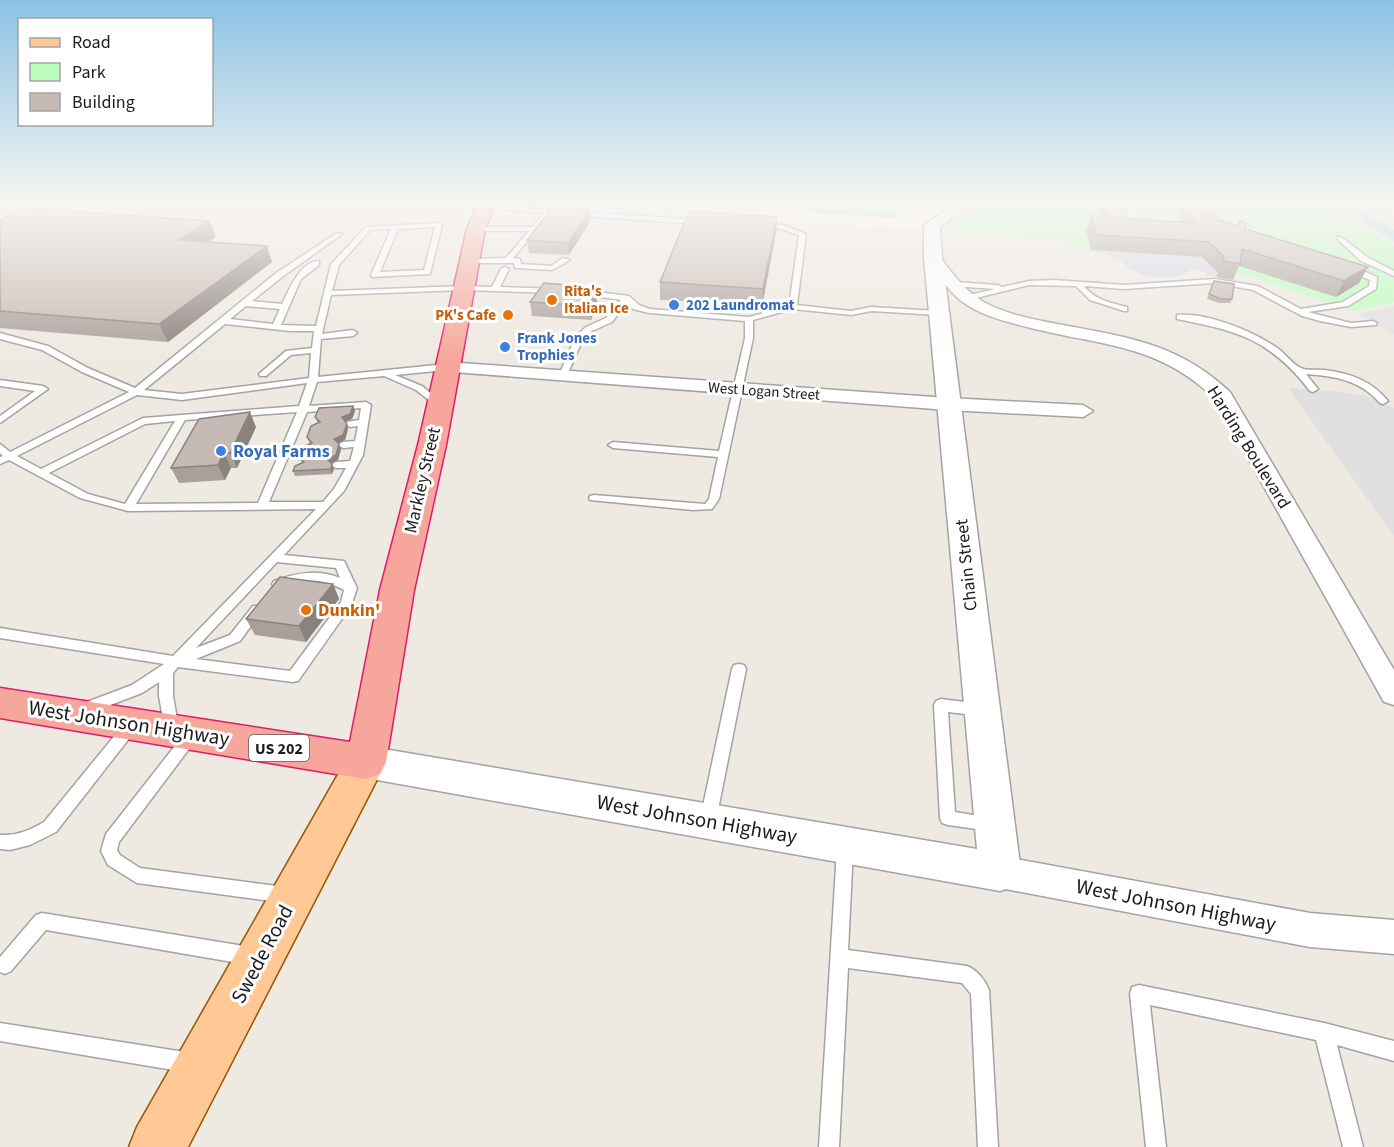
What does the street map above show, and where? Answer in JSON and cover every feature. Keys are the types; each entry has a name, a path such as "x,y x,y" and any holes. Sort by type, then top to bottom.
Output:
{"highway":[{"name":"Markley Street","path":"366,762 397,590 432,445 470,255"},
{"name":"West Johnson Highway","path":"0,703 366,762"}],"main road":[{"name":"Swede Road","path":"157,1147 366,762"}],"street":[{"name":"Harding Boulevard","path":"933,257 953,284 968,298 992,312 1032,324 1125,342 1157,351 1196,370 1211,382 1229,406 1394,694"},
{"name":"Chain Street","path":"933,257 1000,872"},
{"name":"West Logan Street","path":"446,367 948,404 1083,411"},
{"name":"West Johnson Highway","path":"366,762 1000,872 1310,930 1394,937"}],"lane":[{"path":"5,458 136,392 270,282 310,255"},
{"path":"262,506 283,467 300,427 303,409 313,380 318,333 335,264 344,255"},
{"path":"384,255 375,275 427,272 431,255"},
{"path":"508,260 513,255"},
{"path":"793,307 801,255"},
{"path":"1359,255 1394,274"},
{"path":"469,261 508,260 517,261 518,266 552,268 566,260"},
{"path":"300,262 335,264"},
{"path":"276,327 298,278 316,263"},
{"path":"1299,311 1345,304 1373,287 1374,279 1341,266"},
{"path":"495,289 505,269"},
{"path":"968,298 1008,287 1054,282 1124,286 1215,281 1237,283 1262,290 1299,311 1351,325 1373,323"},
{"path":"270,282 296,284"},
{"path":"527,290 533,282"},
{"path":"953,284 1008,287"},
{"path":"1078,284 1095,301 1124,309"},
{"path":"328,293 463,288 606,294 626,298 636,307 649,311 748,319 793,307 851,313 871,309 938,313"},
{"path":"563,375 579,338 589,329 609,320 626,298"},
{"path":"244,303 285,307"},
{"path":"1180,317 1220,323 1246,333 1278,352 1299,371 1313,389"},
{"path":"594,498 708,507 714,499 749,338 748,319"},
{"path":"223,321 318,333 354,333"},
{"path":"0,336 45,348 85,370 136,392 182,397 381,372 446,367"},
{"path":"263,374 288,353 316,350"},
{"path":"1299,371 1358,379 1369,386 1383,401"},
{"path":"381,372 419,388 439,405"},
{"path":"0,383 43,389 0,420"},
{"path":"41,473 143,421 366,405 360,444 339,491 171,666 166,696 182,732 112,839 109,851 114,860 137,875 293,896"},
{"path":"0,410 11,411"},
{"path":"128,508 182,417"},
{"path":"350,424 363,423"},
{"path":"343,445 360,444"},
{"path":"613,445 723,454"},
{"path":"0,447 5,458 41,473 84,496 128,508 326,505"},
{"path":"336,465 353,464"},
{"path":"0,633 171,666 293,676 347,603 351,588 340,564 274,558"},
{"path":"72,714 137,689 171,666 235,638 275,585 295,577 332,577 351,588"},
{"path":"708,821 739,669"},
{"path":"982,710 941,705 948,818 994,824"},
{"path":"0,842 10,843 30,838 50,827 132,724"},
{"path":"829,1147 845,845"},
{"path":"2,968 42,921 260,958"},
{"path":"840,958 967,975 980,990 988,1147"},
{"path":"1156,1147 1139,994 1324,1032 1394,1051"},
{"path":"0,1032 201,1065"},
{"path":"1324,1032 1353,1147"}],"green space":[{"path":"1130,255 1394,255 1394,302 1354,311 1203,261"}],"shaded area":[{"path":"1107,255 1202,257 1229,277 1207,276 1205,272 1193,269 1175,277 1149,277 1129,269 1119,259"},
{"path":"1394,306 1394,334 1357,314"},
{"path":"1288,388 1336,391 1367,396 1394,408 1394,536"}],"building":[{"path":"0,255 255,255 159,324 0,311"},
{"path":"671,255 770,255 763,289 660,282"},
{"path":"1222,255 1241,255 1240,264 1223,261 1224,257"},
{"path":"1260,255 1328,255 1368,267 1344,281"},
{"path":"1214,281 1234,284 1232,299 1221,299 1209,294"},
{"path":"544,283 596,287 590,306 530,302"},
{"name":"Royal Farms","path":"353,406 350,414 342,417 347,424 343,435 334,439 339,444 336,455 327,459 332,464 331,469 293,471 295,466 304,462 299,456 303,447 312,443 307,437 311,426 320,422 315,417 319,408"},
{"path":"250,412 230,453 224,453 218,465 171,468 199,419"},
{"path":"280,577 333,584 299,626 246,619"}],"place":[{"name":"Rita's Italian Ice","path":"552,300"},
{"name":"202 Laundromat","path":"674,305"},
{"name":"PK's Cafe","path":"508,315"},
{"name":"Frank Jones Trophies","path":"505,347"},
{"name":"Royal Farms","path":"221,451"},
{"name":"Dunkin'","path":"306,610"}]}
